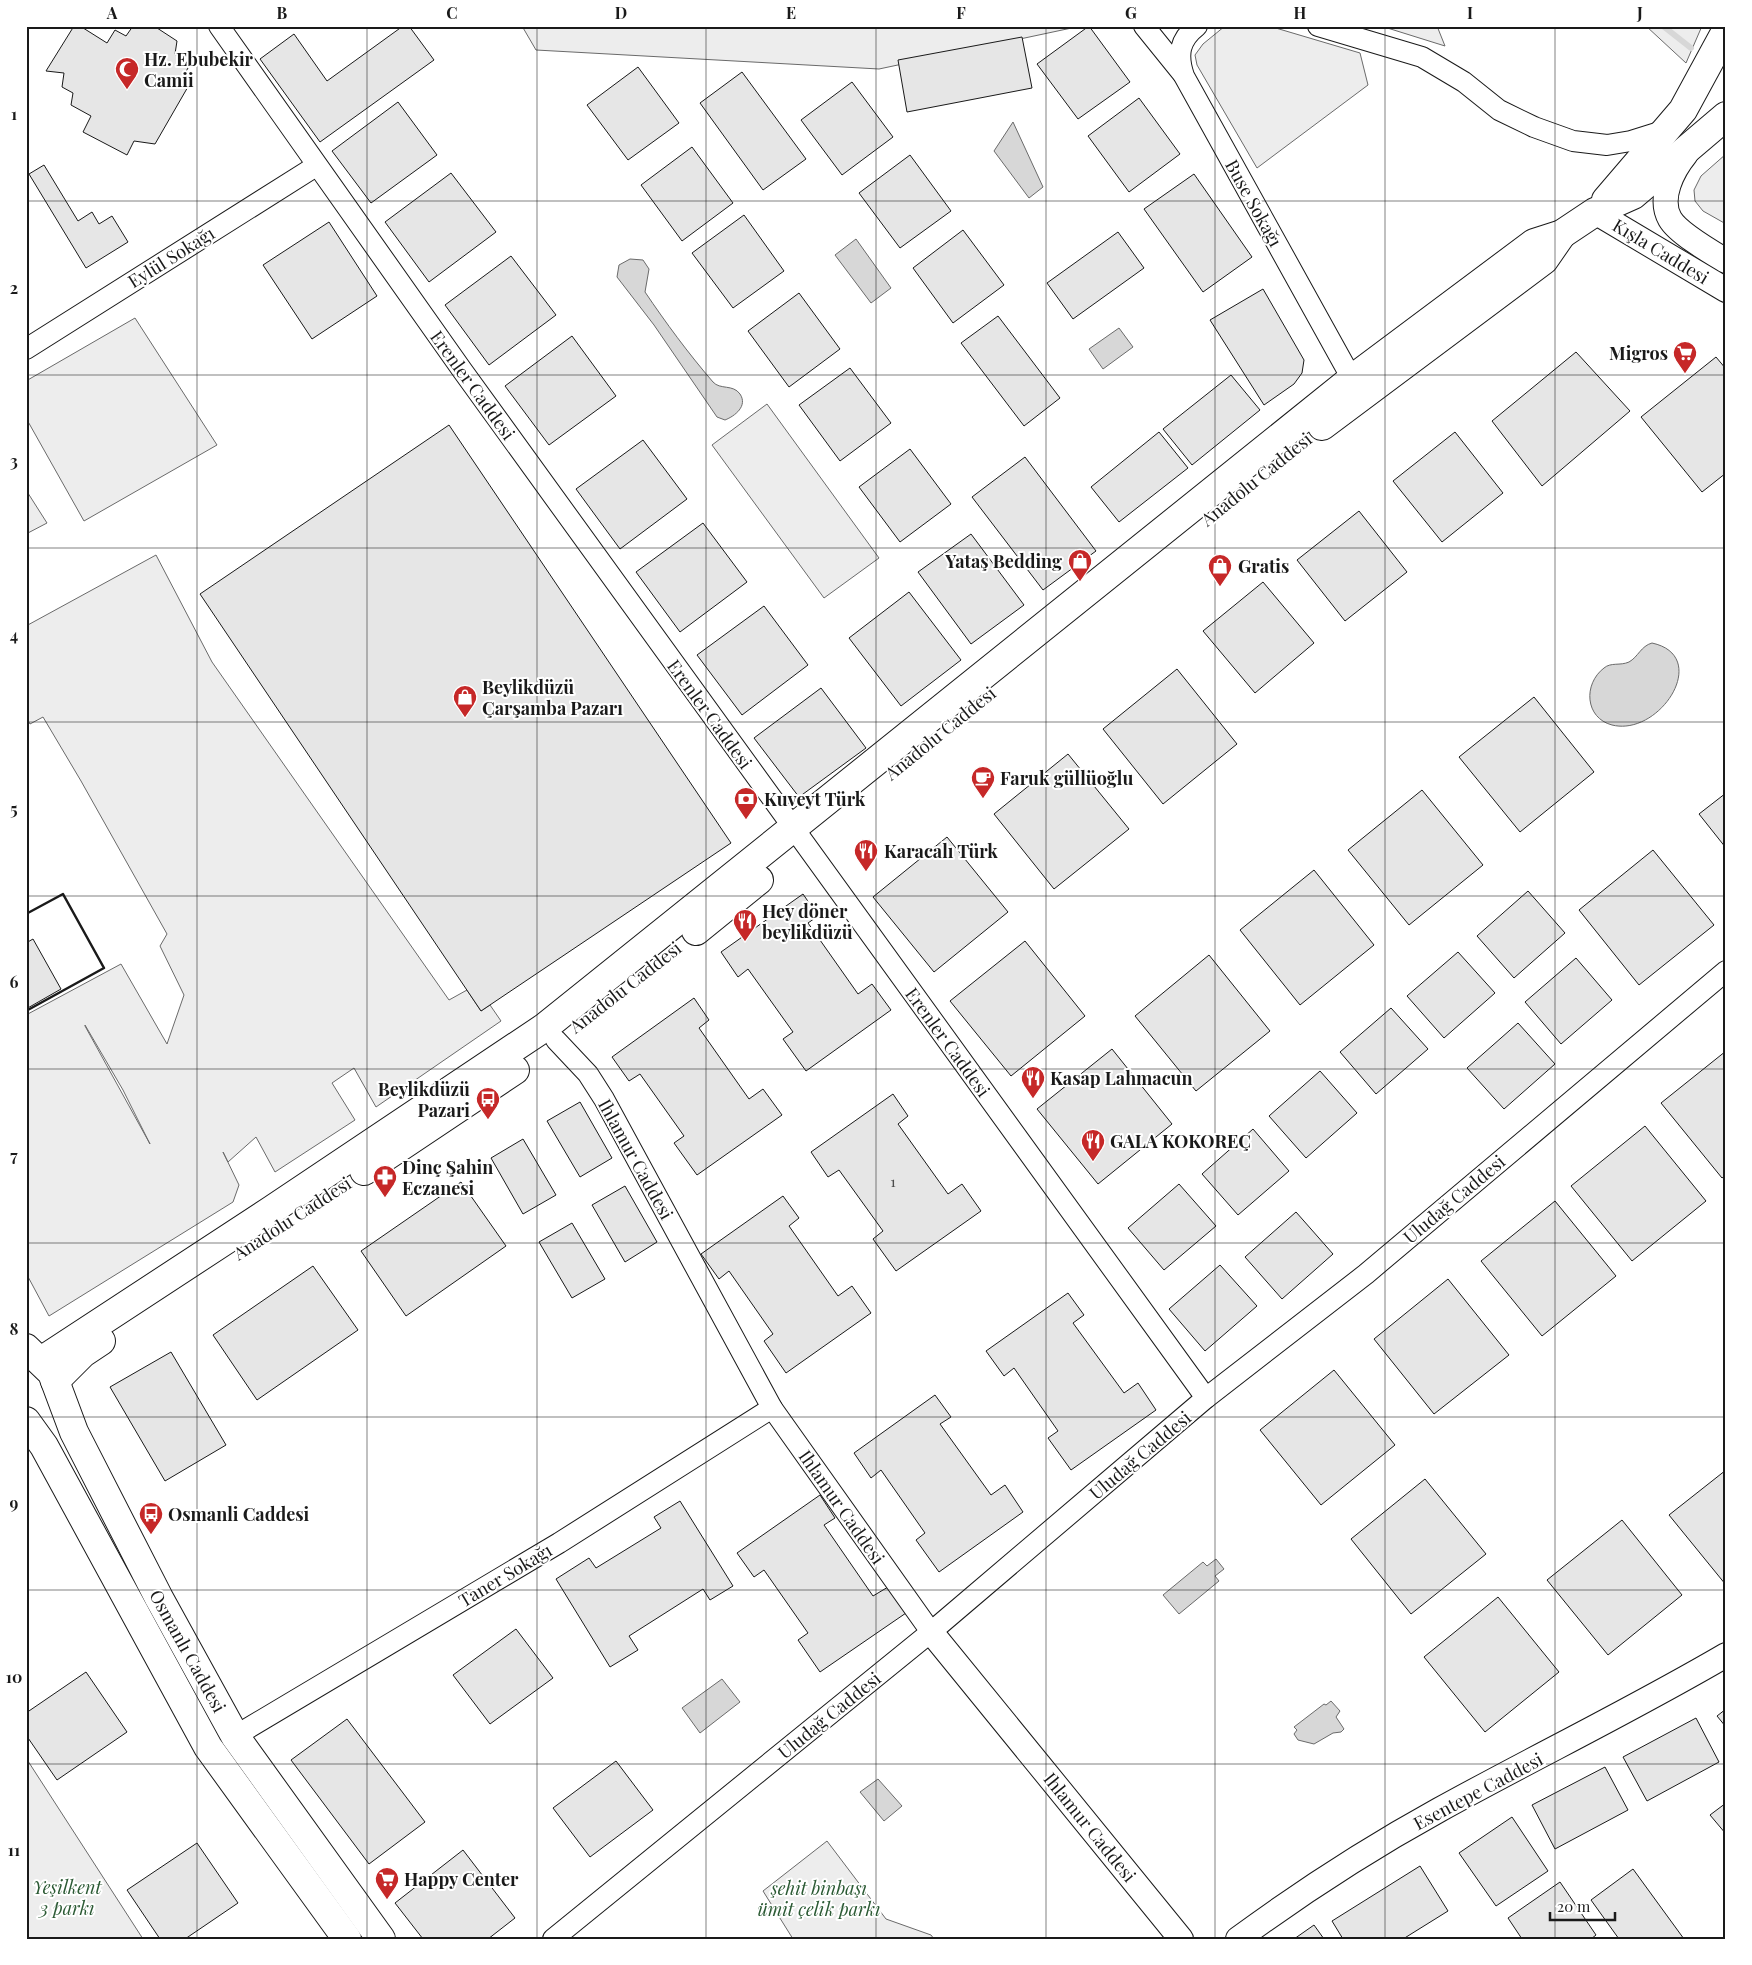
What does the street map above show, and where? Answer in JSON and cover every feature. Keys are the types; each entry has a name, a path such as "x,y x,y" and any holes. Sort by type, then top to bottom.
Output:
{"main road":[{"name":"Anadolu Caddesi","path":"1596,212 1683,110 1726,31"},
{"name":"Anadolu Caddesi","path":"40,1366 83,1352 274,1219 457,1110 799,836 1258,475 1358,387 1544,260 1562,234 1596,212 1633,195 1726,116"},
{"path":"26,1417 40,1415 47,1411 56,1397 40,1366"},
{"name":"Osmanlı Caddesi","path":"40,1366 159,1598 235,1736 381,1939"},
{"name":"Osmanlı Caddesi","path":"26,1421 44,1446 208,1747 347,1939"}],"street":[{"name":"Erenler Caddesi","path":"219,26 316,166 1206,1398"},
{"path":"1144,26 1172,58 1184,76"},
{"name":"Buse Sokağı","path":"1197,26 1181,46 1179,56 1184,76 1358,387"},
{"path":"1318,26 1422,57 1464,82 1499,110 1534,127 1572,141 1607,145 1631,141 1666,130"},
{"name":"Kışla Caddesi","path":"1699,140 1679,163 1670,178 1666,200 1669,218 1678,228 1726,261"},
{"name":"Eylül Sokağı","path":"26,349 316,166"},
{"name":"Kışla Caddesi","path":"1596,212 1726,290"},
{"name":"Uludağ Caddesi","path":"554,1939 931,1632 1206,1398 1366,1274 1726,970"},
{"name":"Ihlamur Caddesi","path":"550,1034 588,1074 604,1099 772,1408 931,1632 1181,1939"},
{"name":"Taner Sokağı","path":"235,1736 559,1543 772,1408"},
{"name":"Esentepe Caddesi","path":"1238,1939 1292,1899 1438,1811 1648,1701 1726,1655"}],"shaded area":[{"path":"522,26 1081,26 879,69 536,50"},
{"path":"1225,26 1269,26 1360,53 1368,85 1257,168 1197,65 1195,55 1203,44"},
{"path":"1381,26 1437,26 1445,46"},
{"path":"1646,26 1702,26 1686,63"},
{"path":"1013,122 1043,187 1029,198 994,151"},
{"path":"1726,154 1726,224 1703,211 1695,201 1694,190 1701,176"},
{"path":"856,239 891,288 871,303 835,255"},
{"path":"630,259 643,260 649,269 645,292 695,360 713,382 719,386 734,389 740,394 742,403 739,410 733,416 725,420 717,417 654,325 617,277 619,265"},
{"path":"135,318 217,445 84,521 26,418 26,381"},
{"path":"1119,328 1133,347 1103,369 1089,349"},
{"path":"767,404 879,558 824,598 712,445"},
{"path":"26,490 47,523 26,534"},
{"path":"156,555 212,662 449,1000 467,990 481,1011 490,1005 501,1021 376,1107 354,1068 332,1083 355,1120 275,1172 256,1137 228,1162 223,1152 239,1185 233,1202 49,1316 26,1273 26,1015 121,964 167,1044 184,995 160,946 167,934 81,781 43,717 30,724 26,717 26,626","holes":["85,1025 123,1090 150,1144"]},
{"path":"1652,643 1669,651 1678,663 1678,678 1672,693 1662,708 1647,719 1630,725 1612,725 1603,721 1596,715 1590,700 1590,691 1597,675 1607,666 1629,662 1648,644"},
{"path":"1216,1559 1224,1569 1215,1576 1219,1581 1179,1614 1163,1595 1203,1562 1207,1566"},
{"path":"722,1679 740,1702 700,1733 682,1708"},
{"path":"1331,1701 1340,1711 1336,1717 1344,1729 1314,1744 1298,1740 1294,1734 1297,1730 1294,1727 1324,1704 1326,1705"},
{"name":"Yeşilkent 3 parkı","path":"26,1758 143,1939 26,1939"},
{"path":"878,1779 902,1806 884,1821 860,1792"},
{"name":"şehit binbaşı ümit çelik parkı","path":"827,1841 886,1919 931,1935 934,1939 793,1939 763,1891"}],"building":[{"name":"Hz. Ebubekir Camii","path":"74,26 80,26 107,43 115,30 126,36 133,26 154,26 177,41 175,54 188,68 181,80 189,85 155,144 134,141 127,155 83,132 91,116 71,105 73,93 62,87 64,73 46,71"},
{"path":"403,26 409,26 434,60 320,142 260,59 294,34 327,81"},
{"path":"1089,26 1130,82 1078,119 1037,64"},
{"path":"1022,37 1032,88 907,112 898,60"},
{"path":"638,67 679,123 628,160 587,105"},
{"path":"742,72 806,159 763,190 700,103"},
{"path":"852,82 893,137 842,175 801,120"},
{"path":"1139,98 1180,154 1129,192 1088,136"},
{"path":"398,102 437,155 371,203 332,151"},
{"path":"692,147 733,203 682,241 641,185"},
{"path":"910,155 951,211 900,248 859,193"},
{"path":"44,165 78,221 92,212 99,224 112,216 128,242 86,268 29,174"},
{"path":"451,173 496,232 429,282 385,222"},
{"path":"1194,174 1252,257 1203,292 1144,209"},
{"path":"744,215 784,271 733,308 692,253"},
{"path":"329,222 377,296 312,339 263,265"},
{"path":"963,230 1004,285 953,323 913,268"},
{"path":"1118,232 1144,268 1073,319 1047,283"},
{"path":"511,256 556,315 489,365 445,305"},
{"path":"1263,289 1304,360 1302,373 1294,384 1264,405 1210,320"},
{"path":"799,293 840,349 789,387 748,331"},
{"path":"998,316 1060,398 1024,426 961,343"},
{"path":"572,336 616,396 549,445 505,386"},
{"path":"1576,352 1630,411 1542,486 1492,421"},
{"path":"1716,357 1726,369 1726,473 1702,492 1641,417"},
{"path":"850,368 891,423 840,461 799,405"},
{"path":"1231,375 1260,410 1192,465 1163,429"},
{"name":"Beylikdüzü Çarşamba Pazarı","path":"449,425 731,843 481,1011 200,594"},
{"path":"1159,432 1188,468 1119,522 1091,487"},
{"path":"1455,432 1503,493 1442,542 1393,481"},
{"path":"643,440 687,499 620,549 576,489"},
{"path":"910,449 951,504 900,542 859,487"},
{"path":"1025,457 1096,551 1043,590 972,497"},
{"path":"1359,511 1407,572 1345,621 1297,560"},
{"path":"703,523 747,582 680,632 636,572"},
{"path":"971,534 1024,605 971,644 918,572"},
{"path":"1263,582 1314,643 1255,693 1203,631"},
{"path":"909,592 961,660 901,706 849,638"},
{"path":"764,606 808,665 742,715 697,655"},
{"path":"1177,669 1237,744 1163,804 1103,729"},
{"path":"821,688 866,748 799,797 754,738"},
{"path":"1534,697 1594,772 1520,832 1459,757"},
{"path":"1068,754 1129,829 1054,889 994,814"},
{"path":"1422,790 1483,865 1409,925 1348,850"},
{"path":"1726,793 1726,848 1699,814"},
{"path":"947,837 1008,912 934,972 873,897"},
{"path":"1653,850 1714,925 1639,985 1579,910"},
{"path":"1314,870 1374,945 1300,1005 1240,930"},
{"path":"1528,891 1565,933 1514,978 1477,936"},
{"path":"803,894 818,916 808,923 858,994 872,984 891,1010 806,1071 783,1039 793,1032 748,969 738,977 721,952"},
{"path":"33,939 61,989 26,1009 26,943"},
{"path":"1025,941 1085,1016 1011,1076 950,1001"},
{"path":"1458,952 1495,993 1444,1038 1407,996"},
{"path":"1209,955 1270,1031 1196,1091 1135,1016"},
{"path":"1576,958 1612,1000 1561,1044 1525,1002"},
{"path":"694,998 709,1020 699,1028 749,1099 763,1089 782,1115 697,1175 674,1143 684,1136 640,1074 629,1081 612,1057"},
{"path":"1391,1008 1428,1049 1376,1094 1340,1052"},
{"path":"1518,1023 1555,1064 1504,1109 1467,1068"},
{"path":"1112,1049 1172,1124 1098,1184 1037,1109"},
{"path":"1726,1051 1726,1175 1722,1178 1661,1103"},
{"path":"1320,1071 1357,1113 1306,1158 1269,1116"},
{"path":"893,1094 908,1116 898,1124 948,1194 962,1184 981,1211 896,1271 873,1239 883,1231 839,1170 828,1177 811,1152"},
{"path":"580,1102 612,1158 580,1177 547,1121"},
{"path":"1645,1126 1706,1201 1632,1261 1571,1186"},
{"path":"1253,1129 1289,1171 1238,1215 1202,1174"},
{"path":"523,1139 556,1195 523,1214 491,1158"},
{"path":"461,1182 506,1246 406,1316 361,1251"},
{"path":"1179,1184 1216,1226 1164,1270 1128,1228"},
{"path":"625,1186 657,1242 625,1262 592,1205"},
{"path":"783,1196 799,1218 789,1226 838,1296 852,1286 871,1313 786,1373 764,1341 773,1334 729,1271 719,1279 701,1254"},
{"path":"1555,1201 1616,1276 1542,1336 1481,1261"},
{"path":"1296,1212 1333,1254 1282,1299 1245,1257"},
{"path":"572,1223 605,1279 572,1298 539,1242"},
{"path":"1220,1265 1257,1306 1205,1351 1169,1309"},
{"path":"313,1266 358,1330 257,1400 213,1335"},
{"path":"1448,1279 1509,1355 1434,1414 1374,1339"},
{"path":"1068,1293 1084,1315 1073,1323 1124,1393 1138,1383 1156,1410 1071,1470 1048,1438 1058,1431 1014,1368 1004,1376 986,1351"},
{"path":"171,1352 226,1445 165,1481 110,1387"},
{"path":"1334,1370 1395,1445 1321,1505 1260,1430"},
{"path":"935,1395 951,1417 940,1424 991,1495 1005,1485 1023,1512 939,1572 916,1540 925,1533 881,1470 871,1478 854,1453"},
{"path":"1726,1470 1726,1585 1669,1515"},
{"path":"1425,1479 1486,1554 1411,1614 1351,1539"},
{"path":"820,1495 835,1518 824,1525 873,1596 888,1587 906,1613 820,1672 798,1640 808,1633 764,1570 754,1577 737,1553"},
{"path":"680,1501 733,1586 710,1600 703,1589 629,1636 638,1650 610,1667 556,1579 589,1558 596,1568 661,1528 654,1517"},
{"path":"1622,1520 1682,1595 1608,1655 1547,1580"},
{"path":"1498,1597 1559,1672 1485,1732 1424,1657"},
{"path":"516,1629 553,1678 490,1724 453,1675"},
{"path":"86,1672 127,1732 57,1780 26,1735 26,1713"},
{"path":"1726,1709 1726,1727 1717,1716"},
{"path":"1696,1718 1719,1762 1647,1801 1623,1757"},
{"path":"347,1719 425,1822 369,1864 291,1760"},
{"path":"616,1761 653,1810 590,1857 553,1808"},
{"path":"1605,1767 1628,1810 1555,1849 1532,1805"},
{"path":"1726,1803 1726,1834 1710,1815"},
{"path":"1512,1817 1548,1871 1496,1906 1459,1853"},
{"path":"197,1843 238,1903 185,1939 160,1939 127,1890"},
{"path":"463,1850 515,1918 488,1939 423,1939 395,1903"},
{"path":"1420,1866 1448,1911 1403,1939 1343,1939 1332,1921"},
{"path":"1633,1869 1684,1939 1619,1939 1591,1900"},
{"path":"1560,1882 1596,1935 1591,1939 1522,1939 1508,1918"},
{"path":"1314,1925 1324,1939 1294,1939"}],"waterway":[{"path":"1663,26 1691,48"}],"wall":[{"path":"26,914 63,894 104,968 26,1011"}],"place":[{"name":"Hz. Ebubekir Camii","path":"127,90"},
{"name":"Migros","path":"1685,374"},
{"name":"Yataş Bedding","path":"1080,582"},
{"name":"Gratis","path":"1220,587"},
{"name":"Beylikdüzü Çarşamba Pazarı","path":"465,718"},
{"name":"Faruk güllüoğlu","path":"983,799"},
{"name":"Kuveyt Türk","path":"746,820"},
{"name":"Karacalı Türk","path":"866,872"},
{"name":"Hey döner beylikdüzü","path":"745,942"},
{"name":"Kasap Lahmacun","path":"1033,1099"},
{"name":"Beylikdüzü Pazari","path":"488,1120"},
{"name":"GALA KOKOREÇ","path":"1093,1162"},
{"name":"Dinç Şahin Eczanesi","path":"385,1198"},
{"name":"Osmanli Caddesi","path":"151,1535"},
{"name":"Happy Center","path":"387,1900"}]}
